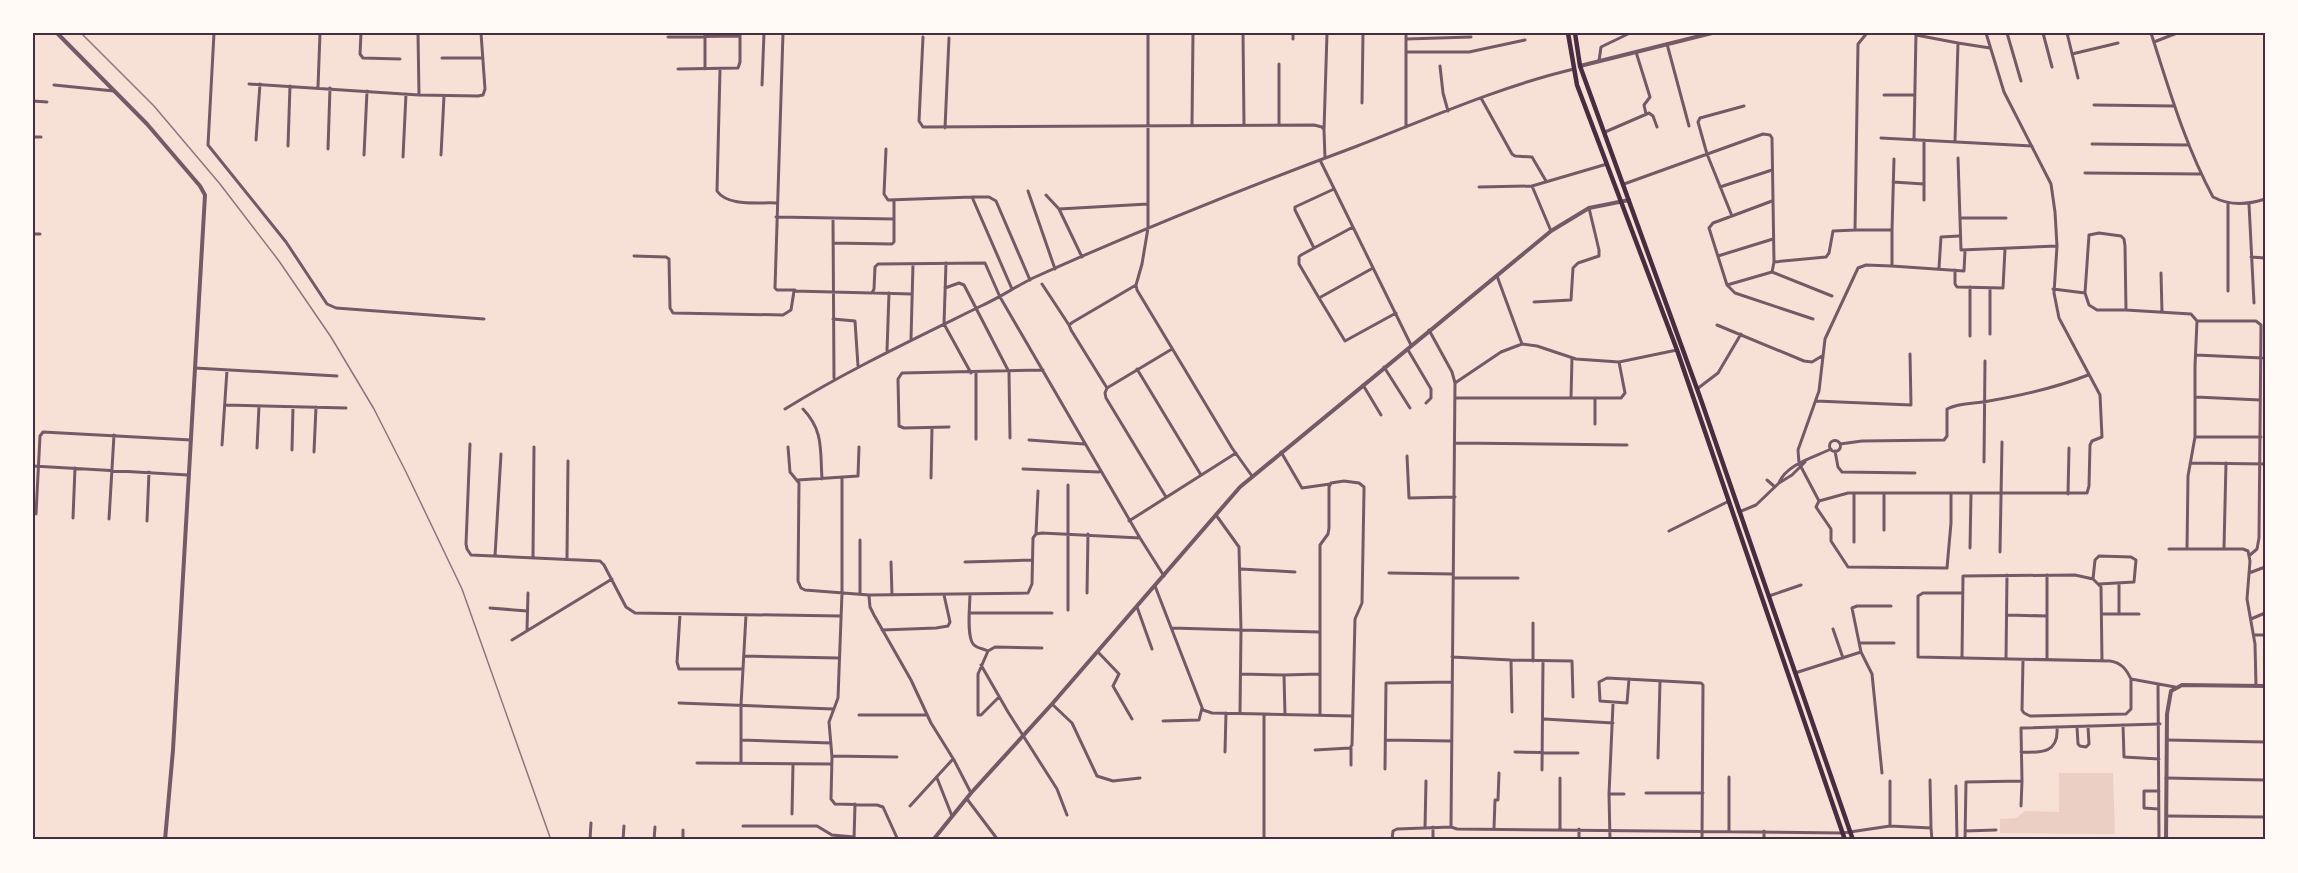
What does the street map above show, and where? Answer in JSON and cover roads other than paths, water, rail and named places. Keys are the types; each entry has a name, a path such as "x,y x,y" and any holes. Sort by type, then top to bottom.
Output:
{"highway":[{"path":"1568,33 1577,85 1677,350 1845,840"},
{"path":"1575,33 1580,66 1697,389 1853,840"}],"street":[{"path":"57,33 147,124 200,186 205,195 173,750 165,840"},
{"path":"214,33 208,145 276,229 327,304 336,308 484,319"},
{"path":"318,87 320,33"},
{"path":"361,33 360,54 363,58 400,59"},
{"path":"418,33 419,95"},
{"path":"249,84 419,95 483,95 485,89 481,33"},
{"path":"762,85 764,33"},
{"path":"783,33 775,288 777,290 912,294"},
{"path":"1148,33 1148,228 1136,285 1139,296 1236,453 1253,476"},
{"path":"1192,33 1192,124"},
{"path":"1243,33 1244,125"},
{"path":"1293,33 1293,39"},
{"path":"1325,158 1327,33"},
{"path":"1362,103 1363,33"},
{"path":"1406,33 1406,127"},
{"path":"1611,33 1615,40"},
{"path":"1599,61 1601,47 1630,33"},
{"path":"785,409 834,378 911,339 1000,297 1030,280 1148,228 1481,98 1580,66 1712,33"},
{"path":"1855,230 1858,44 1867,33"},
{"path":"1950,493 1948,564 1943,569 1848,567 1831,541 1831,529 1818,512 1816,504 1819,501 1854,493 1950,493 1971,494 2068,494 2085,493 2089,490 2090,445 2092,441 2102,437 2102,401 2059,318 2053,289 2057,246 2051,184 2007,100 1986,33"},
{"path":"2007,33 2020,81"},
{"path":"2043,33 2052,67"},
{"path":"2067,33 2078,78"},
{"path":"2151,33 2174,106 2200,174 2213,197 2228,203 2248,204 2265,199"},
{"path":"2154,42 2177,33"},
{"path":"1914,139 1916,34 1990,48"},
{"path":"705,35 705,69"},
{"path":"668,37 740,35 740,66 735,70 678,69"},
{"path":"923,37 919,123 922,127 1279,124 1319,126 1324,130"},
{"path":"1406,39 1471,37"},
{"path":"945,128 948,38"},
{"path":"1406,52 1469,52 1525,40"},
{"path":"1955,141 1958,43"},
{"path":"2072,54 2118,43"},
{"path":"1667,44 1689,126"},
{"path":"1636,52 1650,97 1644,105 1646,114"},
{"path":"442,58 483,58"},
{"path":"1279,64 1279,124"},
{"path":"1440,66 1448,111"},
{"path":"720,70 717,191 732,200 776,203"},
{"path":"256,140 260,84"},
{"path":"54,85 114,91"},
{"path":"288,146 290,86"},
{"path":"328,149 330,88"},
{"path":"364,155 367,91"},
{"path":"403,157 406,94"},
{"path":"1884,94 1914,95"},
{"path":"441,155 444,96"},
{"path":"1481,98 1512,153 1515,156 1532,157 1546,182"},
{"path":"33,101 47,102"},
{"path":"2094,105 2174,106"},
{"path":"1732,216 1698,125 1700,118 1744,106"},
{"path":"1605,132 1646,114 1652,114 1657,127"},
{"path":"1625,185 1763,134 1770,135 1774,262 1772,272"},
{"path":"33,137 41,137"},
{"path":"1881,138 2033,146"},
{"path":"1924,140 1924,200"},
{"path":"2092,144 2189,145"},
{"path":"886,149 884,194 888,200 989,197 996,201 1030,280"},
{"path":"1958,158 1959,247 1965,251 2057,246"},
{"path":"1320,159 1431,389 1431,398 1426,403"},
{"path":"1892,266 1894,159"},
{"path":"1479,187 1532,186 1607,164"},
{"path":"1720,187 1772,170"},
{"path":"2085,173 2200,174"},
{"path":"1893,182 1924,184"},
{"path":"1532,186 1551,231"},
{"path":"1314,248 1295,207 1334,189"},
{"path":"1028,191 1055,269"},
{"path":"1046,195 1059,209 1082,257"},
{"path":"972,197 1012,290"},
{"path":"933,840 971,793 1098,652 1215,514 1253,476 1551,231 1588,208 1629,200"},
{"path":"833,243 891,244 894,242 894,201"},
{"path":"1772,201 1713,223 1709,228 1727,285 1735,293 1813,319"},
{"path":"2228,203 2228,291"},
{"path":"1059,209 1148,204"},
{"path":"2248,204 2254,303"},
{"path":"1534,302 1571,300 1573,268 1578,263 1599,256 1588,208"},
{"path":"776,217 894,219"},
{"path":"1960,218 2006,218"},
{"path":"833,219 834,378"},
{"path":"1353,227 1302,255 1298,262 1345,341 1396,313"},
{"path":"1774,262 1826,257 1829,253 1833,231 1892,230"},
{"path":"2126,310 2125,246 2121,236 2099,233 2089,235 2085,293 2086,301 2092,309 2191,314 2198,321 2256,321 2262,328 2260,400 2263,464 2259,544 2250,555 2247,599 2254,635 2256,686"},
{"path":"33,234 40,234"},
{"path":"1939,269 1941,237 1959,236"},
{"path":"1718,256 1773,239"},
{"path":"1955,270 1956,286 2000,289 2004,286 2005,249"},
{"path":"1819,501 1799,463 1798,450 1816,401 1825,339 1858,268 1866,265 1964,271 1965,251"},
{"path":"634,256 669,259 670,308 673,313 786,315 791,310 793,292 796,290"},
{"path":"2251,257 2265,258"},
{"path":"946,263 944,324 974,373 976,439"},
{"path":"872,293 877,265 985,263 1000,297 1100,472 1164,576"},
{"path":"911,339 913,264"},
{"path":"1319,298 1373,268"},
{"path":"1727,285 1772,272 1832,296"},
{"path":"2162,273 2162,312"},
{"path":"1497,276 1522,344"},
{"path":"945,288 962,283 1009,372 1010,438"},
{"path":"1042,284 1107,388 1106,398 1166,497"},
{"path":"1069,325 1136,285"},
{"path":"1970,287 1970,336"},
{"path":"1990,288 1990,334"},
{"path":"2053,289 2085,293"},
{"path":"888,351 889,293"},
{"path":"833,319 855,321 858,366"},
{"path":"2187,549 2187,494 2195,437 2198,321"},
{"path":"1717,325 1804,362 1812,362 1822,356"},
{"path":"1430,330 1452,372 1455,383 1451,827"},
{"path":"1697,389 1718,373 1741,334"},
{"path":"1455,383 1501,352 1522,344 1537,346 1572,358 1619,362 1677,350"},
{"path":"1107,388 1172,349"},
{"path":"1816,401 1911,405 1910,354"},
{"path":"2196,355 2262,358"},
{"path":"1571,398 1572,358"},
{"path":"1984,462 1985,361"},
{"path":"1455,398 1624,396 1619,362"},
{"path":"1384,367 1410,408"},
{"path":"195,368 337,376"},
{"path":"1137,369 1201,475"},
{"path":"222,445 227,370"},
{"path":"949,427 904,428 898,426 899,376 905,373 1043,370"},
{"path":"1831,449 1830,445 1836,440 1840,444 1862,441 1944,440 1947,434 1947,409 1955,405 1985,402 2035,392 2088,375"},
{"path":"1363,385 1380,415"},
{"path":"2195,397 2260,400"},
{"path":"1595,398 1595,424"},
{"path":"225,405 346,408"},
{"path":"257,448 259,406"},
{"path":"292,450 293,407"},
{"path":"314,452 316,407"},
{"path":"803,409 813,419 817,428 822,479"},
{"path":"931,478 932,428"},
{"path":"36,514 40,436 43,432 191,440"},
{"path":"110,519 114,435"},
{"path":"2195,437 2261,437"},
{"path":"1029,440 1084,444"},
{"path":"2000,552 2002,442"},
{"path":"1455,443 1628,445"},
{"path":"470,444 466,549 471,555 600,561 630,611 680,614 841,616"},
{"path":"1835,451 1840,449 1840,444"},
{"path":"533,557 534,447"},
{"path":"788,447 790,472 798,480 799,584 805,590 869,595 1028,593 1032,584 1032,543 1036,534 1038,491"},
{"path":"798,480 859,475 859,447"},
{"path":"2068,494 2069,448"},
{"path":"1739,512 1756,505 1779,483 1780,478 1799,463 1831,449"},
{"path":"1831,449 1835,451"},
{"path":"1835,451 1838,467 1842,472 1915,473"},
{"path":"1281,452 1302,488 1350,481 1364,487 1362,603 1355,619 1351,765"},
{"path":"1129,521 1236,453"},
{"path":"495,556 501,454"},
{"path":"1407,456 1409,498 1455,497"},
{"path":"567,558 568,461"},
{"path":"1779,483 1784,482 1802,467 1805,461"},
{"path":"2190,463 2263,464"},
{"path":"2224,549 2226,463"},
{"path":"33,466 188,475"},
{"path":"73,518 75,468"},
{"path":"1023,469 1100,472"},
{"path":"147,521 149,472"},
{"path":"842,478 842,593 838,698 829,722 832,802 882,807 898,840"},
{"path":"1767,480 1775,487"},
{"path":"1320,715 1320,545 1328,534 1329,528 1330,484"},
{"path":"1068,485 1068,610"},
{"path":"1854,493 1854,542"},
{"path":"1884,493 1884,530"},
{"path":"1970,548 1971,494"},
{"path":"1669,531 1729,501"},
{"path":"1215,514 1238,543 1241,569 1240,713"},
{"path":"1036,534 1068,533 1140,538"},
{"path":"1087,593 1088,534"},
{"path":"860,540 860,594"},
{"path":"2169,549 2245,550 2250,555"},
{"path":"2093,579 2095,560 2099,556 2136,560 2134,582 2099,584"},
{"path":"965,562 1032,560"},
{"path":"891,562 892,595"},
{"path":"2249,573 2265,567"},
{"path":"1241,569 1295,572"},
{"path":"1389,573 1518,578"},
{"path":"2006,659 2007,575"},
{"path":"2047,575 2047,660"},
{"path":"1962,658 1964,576 2047,575 2086,576 2099,584 2102,614 2102,661"},
{"path":"512,640 612,579"},
{"path":"2119,584 2120,614"},
{"path":"1769,596 1801,585"},
{"path":"1155,586 1202,708 1207,712 1352,716"},
{"path":"527,631 528,593"},
{"path":"1962,593 1923,593 1918,596 1916,652 1920,658 2102,661 2121,664 2131,679 2131,709 2126,714 2030,716 2022,710 2023,660"},
{"path":"970,594 969,631 972,642 975,646 988,651"},
{"path":"869,595 870,607 971,793"},
{"path":"882,630 948,626 950,622 944,595"},
{"path":"1137,606 1152,649"},
{"path":"1882,773 1872,674 1861,652 1852,608 1891,606"},
{"path":"490,608 527,611"},
{"path":"970,613 1052,613"},
{"path":"2251,619 2265,613"},
{"path":"680,614 677,662 679,669 743,669"},
{"path":"2102,614 2139,614"},
{"path":"741,763 741,705 746,615"},
{"path":"2006,615 2047,616"},
{"path":"1533,623 1533,661"},
{"path":"1172,628 1320,632"},
{"path":"1833,629 1843,658"},
{"path":"2254,635 2265,635"},
{"path":"1859,643 1894,643"},
{"path":"999,697 981,715 977,714 977,677 988,651 995,647 1042,648"},
{"path":"1098,652 1118,672 1119,677 1113,686 1132,719"},
{"path":"1795,673 1861,652"},
{"path":"744,656 839,658"},
{"path":"1452,657 1572,661 1573,697"},
{"path":"1511,660 1512,712"},
{"path":"1542,770 1543,661"},
{"path":"981,665 1057,789 1067,815"},
{"path":"1241,674 1320,674"},
{"path":"1284,675 1285,715"},
{"path":"1629,679 1627,703 1600,701 1600,680 1607,678 1629,679 1660,681 1701,683 1703,685 1702,840"},
{"path":"2131,679 2175,687"},
{"path":"1658,758 1660,681"},
{"path":"1385,769 1386,682 1452,682"},
{"path":"2158,684 2159,840"},
{"path":"2166,840 2168,700 2171,691 2181,685 2265,686"},
{"path":"679,703 833,708"},
{"path":"1610,840 1609,794 1613,703"},
{"path":"1052,704 1072,723 1096,776 1113,781 1140,778"},
{"path":"1163,721 1199,720 1202,708"},
{"path":"1225,752 1226,713"},
{"path":"1264,714 1264,840"},
{"path":"859,715 927,715"},
{"path":"1544,719 1612,723"},
{"path":"2021,806 2021,728 2160,724"},
{"path":"2123,725 2124,757 2159,759"},
{"path":"2077,727 2078,744 2086,747 2088,726"},
{"path":"2021,752 2041,752 2054,746 2058,734 2057,727"},
{"path":"741,740 831,742"},
{"path":"1386,740 1451,741"},
{"path":"2167,740 2265,742"},
{"path":"1315,750 1351,748"},
{"path":"1515,752 1578,753"},
{"path":"832,756 897,757"},
{"path":"910,806 953,759"},
{"path":"697,763 831,764"},
{"path":"792,814 793,764"},
{"path":"1494,829 1499,772"},
{"path":"1729,777 1729,831"},
{"path":"937,778 952,816"},
{"path":"1560,778 1560,829"},
{"path":"2166,778 2265,780"},
{"path":"1930,780 1932,840"},
{"path":"1425,828 1426,781"},
{"path":"1965,840 1966,782 2022,781"},
{"path":"1890,782 1890,826"},
{"path":"1956,786 1957,840"},
{"path":"2158,809 2144,808 2143,794 2144,791 2159,791"},
{"path":"1646,793 1703,793"},
{"path":"1609,794 1624,794"},
{"path":"967,799 998,840"},
{"path":"743,826 817,826 832,835 854,838 855,804"},
{"path":"2167,816 2265,817"},
{"path":"590,840 591,823"},
{"path":"623,840 624,826"},
{"path":"1392,840 1395,829 1433,827 1843,833 1890,826 1930,828"},
{"path":"654,840 655,827"},
{"path":"1433,827 1433,840"},
{"path":"1579,829 1579,840"},
{"path":"683,830 683,840"},
{"path":"1965,831 1996,830"},
{"path":"1764,831 1764,840"}],"railway":[{"path":"81,33 154,106 220,184 279,261 331,337 374,409 462,589 551,840"}]}
